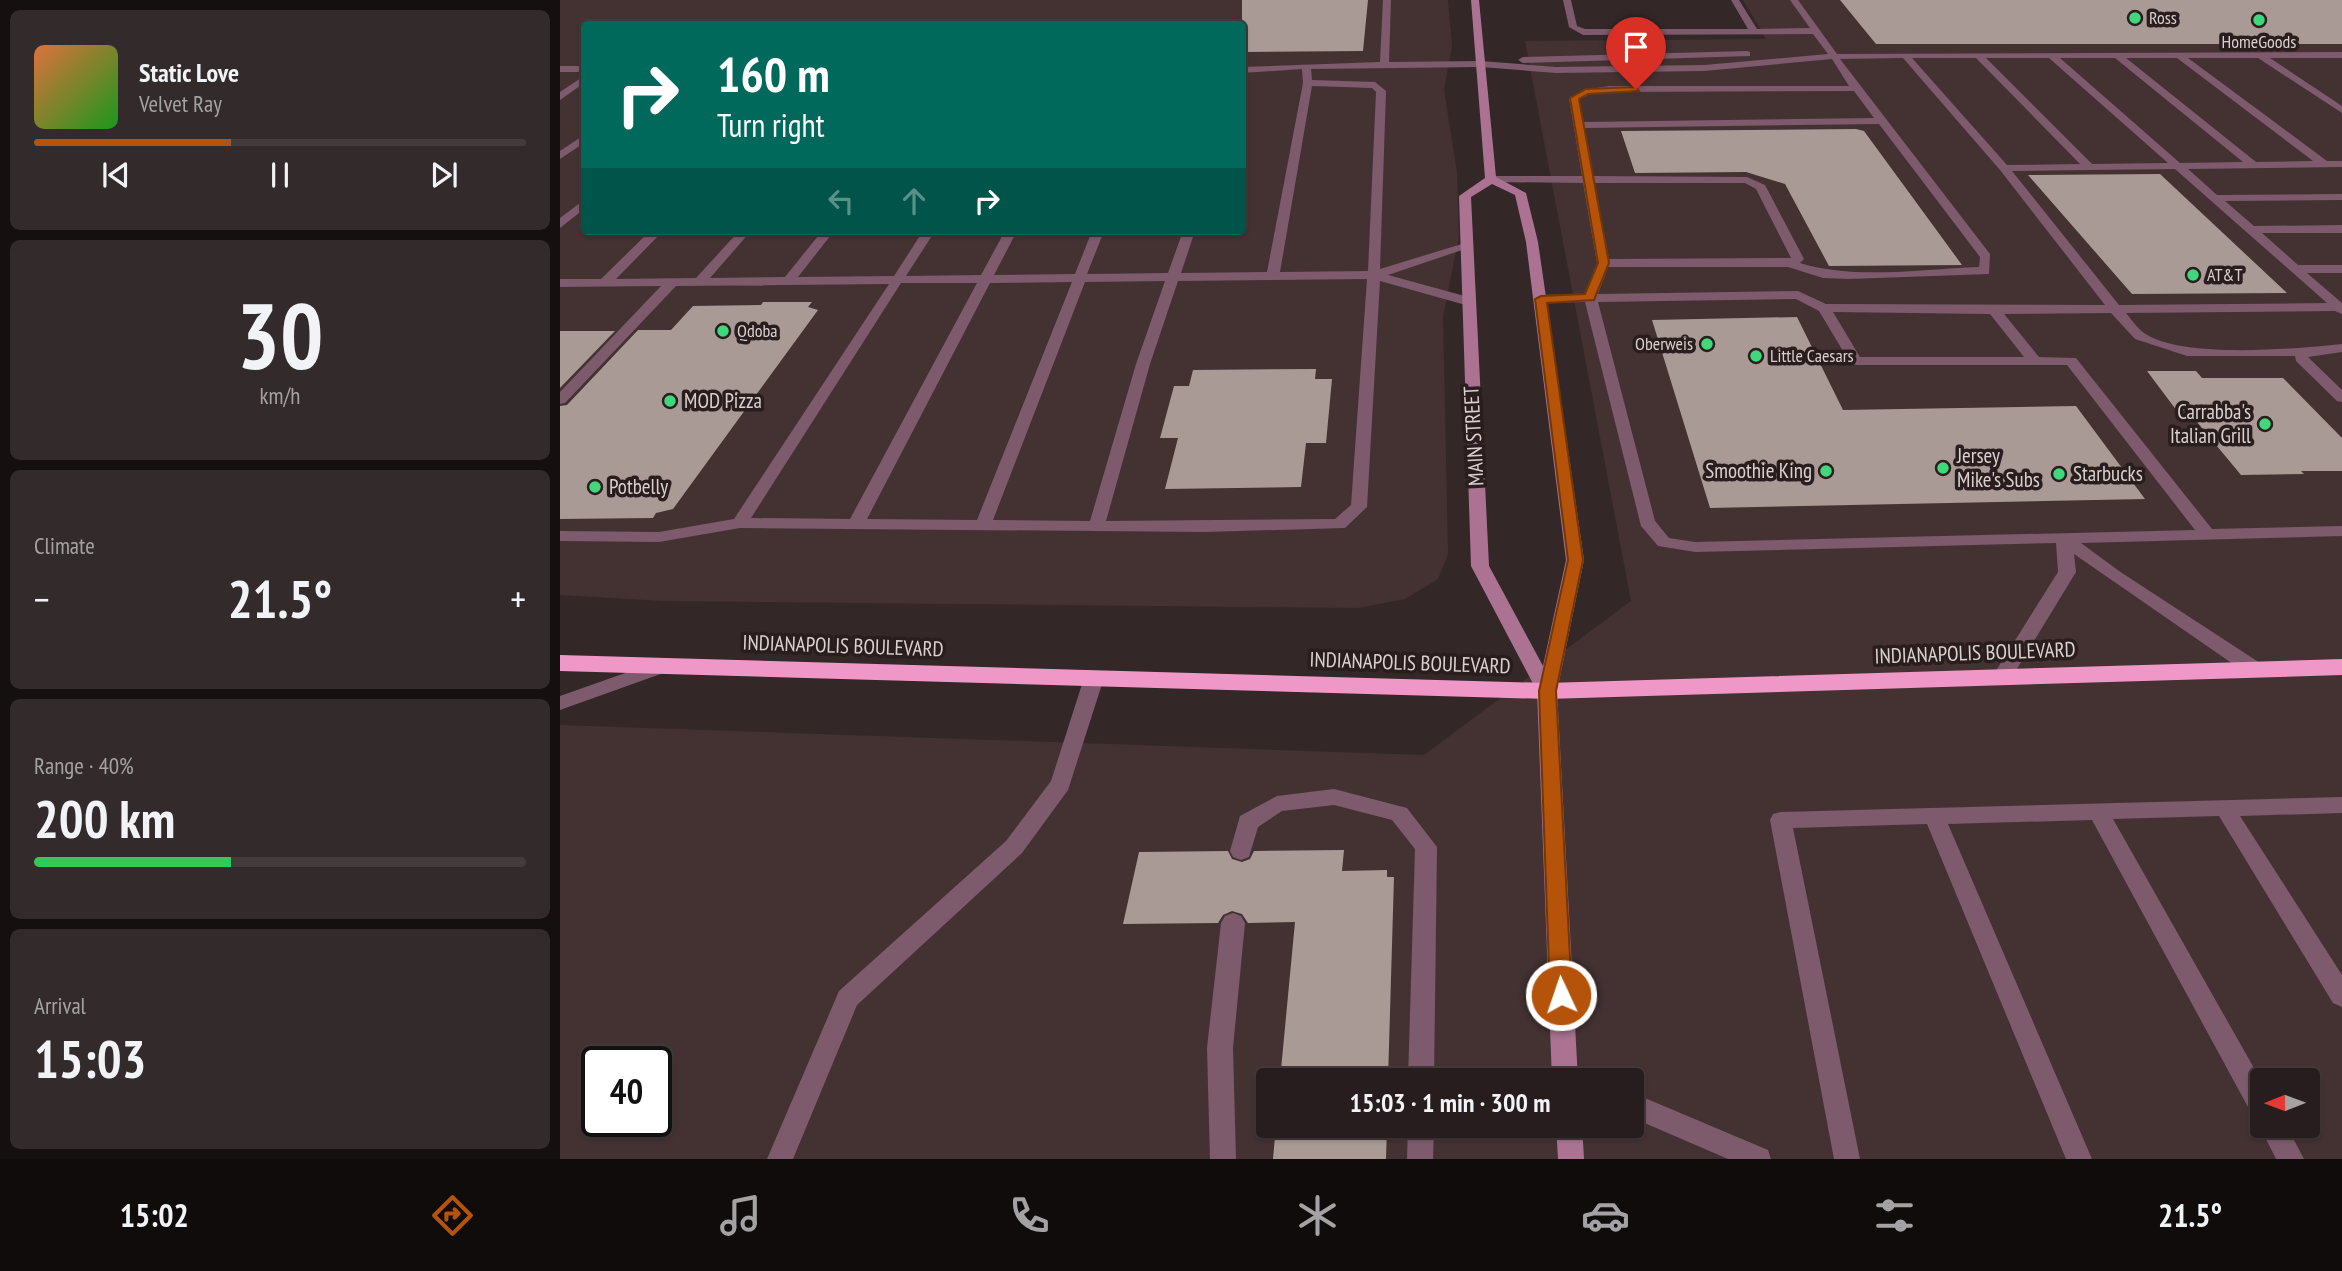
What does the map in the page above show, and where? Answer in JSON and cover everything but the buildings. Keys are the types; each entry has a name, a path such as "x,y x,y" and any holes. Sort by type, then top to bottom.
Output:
{"highway":[{"name":"INDIANAPOLIS BOULEVARD","path":"560,663 1548,691 2253,668 2335,671"}],"street":[{"path":"1475,0 1491,179"},
{"name":"MAIN STREET","path":"1548,691 1480,566 1467,301 1465,196 1491,179 1520,193 1541,299 1575,560 1548,691 1567,1068"},
{"path":"1570,1138 1572,1159"}],"lane":[{"path":"1384,64 1387,0"},
{"path":"1567,0 1573,27 1583,32 1815,31"},
{"path":"1735,0 1754,31"},
{"path":"1603,263 1789,263 1823,274 1985,271 1986,257 1833,57 1794,0"},
{"path":"1977,54 2089,167"},
{"path":"1246,70 1384,64 1481,64 1556,70 1691,68 1833,57 1977,54 2342,55"},
{"path":"2050,54 2341,308"},
{"path":"1905,55 2004,168 2140,337 2187,352 2304,352 2342,348"},
{"path":"2117,55 2253,165"},
{"path":"2179,55 2324,164"},
{"path":"2326,55 2342,66"},
{"path":"2261,56 2342,110"},
{"path":"1273,276 1308,83 1306,66"},
{"path":"560,69 581,69"},
{"path":"560,97 581,81"},
{"path":"560,536 659,537 740,523 1339,524 1359,506 1374,275 1381,91 1375,85 1308,83"},
{"path":"1855,86 1852,89 1609,89 1586,92 1574,98 1603,263 1590,298 1647,522 1664,542 1695,547 2342,531"},
{"path":"1580,125 1881,121"},
{"path":"560,156 581,140"},
{"path":"2004,168 2342,164"},
{"path":"1491,179 1746,180 1761,187 1774,211 1798,259 1789,263"},
{"path":"2214,198 2342,197"},
{"path":"560,224 581,206"},
{"path":"2250,230 2342,229"},
{"path":"604,283 653,235"},
{"path":"699,282 742,235"},
{"path":"788,281 825,235"},
{"path":"740,523 926,235"},
{"path":"856,524 1009,235"},
{"path":"983,525 1096,235"},
{"path":"1097,525 1143,364 1188,235"},
{"path":"1374,275 1465,247"},
{"path":"2295,269 2342,269"},
{"path":"560,283 1374,275 1467,301"},
{"path":"560,400 672,282"},
{"path":"1541,299 1798,295 1824,308 2341,308"},
{"path":"1824,308 1856,361 2071,361 2207,534"},
{"path":"1994,310 2035,361"},
{"path":"2304,352 2301,358 2342,398"},
{"path":"2064,538 2113,575 2253,668"},
{"path":"2001,677 2067,572 2064,538"},
{"path":"560,704 663,666"},
{"path":"780,1159 848,998 1014,847 1061,784 1094,678"},
{"path":"1241,851 1248,822 1277,804 1334,797 1399,814 1426,847 1422,1068"},
{"path":"1847,1159 1781,820 2342,805"},
{"path":"2225,808 2342,996"},
{"path":"2098,812 2250,1085"},
{"path":"1934,816 2080,1159"},
{"path":"1223,1159 1220,1048 1233,923"},
{"path":"1644,1110 1758,1159"},
{"path":"1420,1159 1421,1138"},
{"path":"2279,1138 2291,1159"}],"shaded area":[{"path":"560,0 1448,0 1452,46 1444,90 1457,172 1459,236 1443,316 1448,554 1438,579 1405,599 1358,608 664,601 560,595"},
{"path":"1743,0 2342,0 2342,1159 560,1159 560,725 1424,755 1631,601 1525,41 1766,39"}],"place":[{"name":"Ross","path":"2135,18"},
{"name":"HomeGoods","path":"2259,20"},
{"name":"AT&T","path":"2193,275"},
{"name":"Qdoba","path":"723,331"},
{"name":"Oberweis","path":"1707,344"},
{"name":"Little Caesars","path":"1756,356"},
{"name":"MOD Pizza","path":"670,401"},
{"name":"Carrabba's Italian Grill","path":"2265,424"},
{"name":"Jersey Mike's Subs","path":"1943,468"},
{"name":"Smoothie King","path":"1826,471"},
{"name":"Starbucks","path":"2059,474"},
{"name":"Potbelly","path":"595,487"}],"route":[{"path":"1561,995 1548,691 1575,560 1541,299 1590,298 1603,263 1574,98 1586,92 1636,89"}]}
